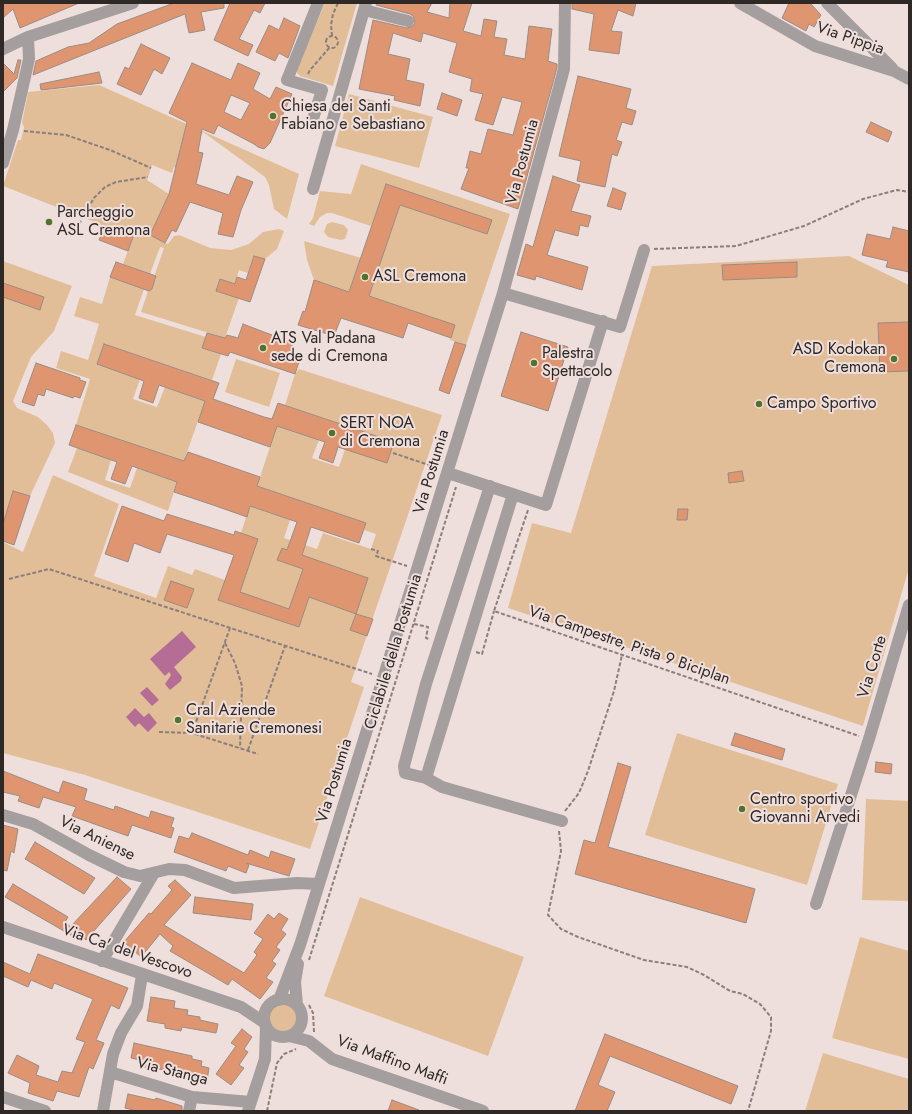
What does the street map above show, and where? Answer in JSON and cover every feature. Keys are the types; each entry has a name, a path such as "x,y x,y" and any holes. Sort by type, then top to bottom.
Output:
{"street":[{"path":"3,49 28,37 133,3"},
{"path":"312,122 322,90 287,80 318,3"},
{"name":"Via Postumia","path":"250,1107 265,1059 265,1012 275,1002 300,945 504,292 561,84 565,47 565,3"},
{"name":"Via Pippia","path":"740,3 815,46 894,71 909,79"},
{"path":"826,3 894,71"},
{"path":"313,189 365,6 408,21"},
{"path":"3,163 13,130 29,59 28,37"},
{"path":"504,292 620,327 644,250"},
{"path":"449,472 546,505 603,321"},
{"path":"490,486 426,684 404,766 405,773 426,778 442,786 562,821"},
{"path":"426,778 513,494"},
{"name":"Via Corte","path":"816,904 869,739 909,605"},
{"name":"Via Aniense","path":"3,815 32,824 124,872 140,876 169,869 185,870 234,888 297,883 319,884"},
{"path":"102,961 154,873"},
{"name":"Via Ca' del Vescovo","path":"3,927 142,975 241,1007 265,1025"},
{"name":"Via Postumia","path":"300,945 295,982 302,1003 300,1010 302,1021"},
{"path":"103,1111 110,1072 121,1033 137,1006 142,975"},
{"path":"275,1002 289,1000 302,1003"},
{"name":"Via Ca' del Vescovo","path":"241,1007 275,1002"},
{"path":"265,1059 275,1046 298,1030 302,1021"},
{"path":"302,1021 309,1041"},
{"path":"265,1025 273,1034 286,1037"},
{"name":"Via Maffino Maffi","path":"286,1037 309,1041 332,1059 467,1108 483,1111"},
{"name":"Via Stanga","path":"110,1072 192,1097 250,1107"},
{"path":"3,1097 45,1111"},
{"path":"189,1111 192,1097"}],"path":[{"path":"332,36 332,20 338,3"},
{"path":"330,48 326,42 327,38 332,36"},
{"path":"310,70 330,48 336,46 338,42 337,38 332,36"},
{"path":"13,130 66,135 110,150 151,168"},
{"path":"77,230 82,218 94,198 106,187 116,182 148,177"},
{"path":"644,250 736,246 804,226 863,199 896,190 909,192"},
{"path":"393,453 449,472"},
{"name":"Ciclabile della Postumia","path":"309,961 449,472"},
{"name":"Via Campestre, Pista 9 Biciplan","path":"532,500 494,611 869,739"},
{"path":"371,549 378,551 376,556 418,570"},
{"path":"9,578 49,568 375,675"},
{"path":"192,733 230,628"},
{"path":"224,643 235,663 242,686 240,748"},
{"path":"248,750 285,646"},
{"path":"622,655 614,691 588,771 579,793 565,810 558,834 561,851 548,915 561,928 578,937 644,960 687,967 704,975 716,984 730,991 743,994 760,1004 771,1017 771,1031 748,1111"},
{"path":"159,732 192,733 258,754"},
{"path":"267,1111 278,1063 284,1054 302,1048 315,1036 312,1013 302,1003"}],"shaded area":[{"path":"325,3 357,3 333,86 300,76 297,73 297,68"},
{"path":"99,85 299,174 287,219 274,209 269,185 265,177 203,132 201,136 185,133 177,168 174,167 172,173 152,165 147,180 169,194 150,235 165,243 168,244 174,236 179,235 210,248 231,250 249,244 263,232 279,229 284,231 277,249 265,259 254,256 248,273 239,270 235,284 220,280 217,291 239,298 225,338 141,312 148,291 152,289 156,278 155,274 164,248 160,247 150,274 123,264 133,237 3,186 18,140 21,140 24,127 22,123 28,92"},
{"path":"349,94 433,117 419,168 335,146"},
{"path":"361,164 510,214 466,345 450,340 455,325 369,296 400,205 487,234 386,184 371,226 332,213 327,213 320,217 314,226 309,224 313,218 320,191 351,194"},
{"path":"332,222 344,225 348,230 345,239 341,240 328,237 324,232 327,224"},
{"path":"304,241 361,258 346,302 329,301 334,287 314,280 307,260"},
{"name":"Campo Sportivo","path":"849,256 909,285 909,568 863,726 508,608 532,523 571,533 652,266"},
{"path":"3,261 72,286 54,331 31,357 13,401 17,408 38,417 47,425 53,433 55,443 30,496 13,492 3,524"},
{"path":"110,277 144,289 135,315 206,337 202,348 221,354 212,380 104,344 97,364 140,379 133,399 157,407 165,387 205,401 184,461 76,425 90,379 56,368 61,351 88,360 99,324 74,316 80,297 102,304"},
{"path":"236,359 280,373 269,407 225,392"},
{"name":"Cral Aziende Sanitarie Cremonesi","path":"299,369 442,415 351,682 364,687 310,849 85,775 3,753 3,542 23,552 53,475 119,504 94,576 156,598 168,566 192,575 195,569 225,580 250,506 290,520 284,538 317,549 323,533 371,549 376,534 364,530 366,523 257,486 277,426 319,440 312,458 339,467 345,449 394,442 285,405 295,374"},
{"path":"77,448 111,460 105,480 130,488 137,468 177,482 168,511 68,472"},
{"path":"182,631 196,647 174,667 182,677 181,681 170,690 165,684 171,675 169,672 165,676 150,659"},
{"path":"147,687 159,700 152,706 140,693"},
{"path":"135,708 144,717 149,713 157,723 148,732 139,723 135,727 126,717"},
{"name":"Centro sportivo Giovanni Arvedi","path":"677,733 838,784 807,885 645,835"},
{"path":"866,799 909,801 909,901 862,900"},
{"path":"360,897 524,957 488,1056 324,996"},
{"path":"860,937 909,951 909,1059 832,1038"},
{"path":"283,1004 293,1008 297,1018 293,1028 283,1032 273,1028 269,1018 273,1008"},
{"path":"823,1053 909,1079 909,1111 805,1111"}],"building":[{"path":"3,3 79,3 20,28 13,9 3,18"},
{"path":"174,3 224,3 224,8 201,12 205,30 189,33 185,14 33,75 36,61 68,47 89,43 117,24"},
{"path":"230,3 265,3 260,13 254,10 239,39 253,45 248,56 214,40"},
{"path":"377,3 432,3 427,12 449,18 450,3 472,3 463,31 481,36 484,19 497,21 494,37 507,39 504,55 525,59 529,26 552,29 548,61 557,64 557,68 518,209 461,189 469,168 466,168 470,151 481,154 488,129 513,135 522,102 502,97 493,125 475,120 483,94 470,91 472,79 449,72 457,43 423,33 421,42 393,33 388,54 410,59 406,80 424,84 420,106 394,100 395,96 359,89 373,20 407,28 413,26 415,22 413,16 410,14 376,5"},
{"path":"572,3 636,3 633,16 618,10 611,31 622,32 619,54 589,50 594,14 572,9"},
{"path":"789,3 810,3 821,15 814,27 809,24 806,31 782,18"},
{"path":"284,18 300,26 288,58 279,53 275,61 256,52 269,25 279,30"},
{"path":"141,44 170,58 162,74 154,69 141,95 117,84 125,67 129,69"},
{"path":"18,60 21,60 17,78 3,92 3,63 14,74"},
{"path":"192,63 231,80 238,63 260,73 253,89 270,99 276,87 292,94 270,143 264,149 218,125 214,134 202,129 198,152 203,153 196,184 229,195 237,176 253,182 241,210 233,237 218,234 223,213 190,202 176,232 172,230 165,243 150,235 169,194 187,122 169,113","holes":["231,95 250,103 241,120 224,112"]},
{"path":"99,72 102,83 41,90 40,84"},
{"path":"578,76 631,89 626,108 636,111 632,125 622,122 616,140 622,142 617,156 612,154 605,187 577,181 581,161 559,156"},
{"path":"442,93 462,100 457,116 437,109"},
{"path":"871,122 892,132 888,142 866,132"},
{"path":"553,176 580,185 571,211 591,216 588,227 580,225 578,236 555,230 547,255 588,267 582,290 536,276 535,280 517,275 526,244 533,247"},
{"name":"ASL Cremona","path":"386,184 492,220 487,234 400,205 369,296 455,325 451,338 408,323 403,338 341,318 334,336 298,325 303,311 305,312 314,280 349,292"},
{"path":"613,188 626,193 621,210 607,206"},
{"path":"104,227 133,237 128,251 99,240"},
{"path":"893,227 909,231 909,272 886,267 888,261 862,255 867,234 890,239"},
{"path":"254,256 265,259 250,302 216,291 220,279 235,284 237,277 246,280"},
{"path":"116,262 156,276 152,289 149,291 110,277"},
{"path":"797,262 797,277 723,280 722,265"},
{"path":"3,283 44,297 40,310 3,297"},
{"name":"ASD Kodokan Cremona","path":"909,322 909,371 880,372 878,323"},
{"name":"ATS Val Padana sede di Cremona","path":"243,324 293,343 288,358 299,362 295,374 230,352 228,356 202,348 207,333 225,338 227,335 238,338"},
{"path":"521,332 568,347 548,411 501,396"},
{"path":"455,342 466,345 449,394 439,390"},
{"path":"104,344 219,383 213,399 264,417 272,419 278,403 394,442 387,463 338,447 333,463 319,458 325,442 277,426 270,447 198,422 205,401 159,385 153,403 139,398 144,381 97,364"},
{"path":"36,363 80,378 80,380 86,382 80,398 74,396 73,398 46,389 44,396 38,394 34,406 22,402"},
{"path":"76,425 184,461 188,452 260,477 257,486 366,523 359,543 311,527 302,555 368,578 356,614 309,597 299,627 218,600 234,555 167,534 160,553 134,543 128,562 105,554 122,506 164,521 167,514 234,535 235,531 258,539 240,592 289,609 303,569 277,560 282,548 287,550 297,522 250,506 247,517 174,492 177,482 132,466 125,484 111,479 117,462 69,445"},
{"path":"742,471 744,481 729,483 728,473"},
{"path":"13,491 30,496 14,545 3,541 3,524"},
{"path":"678,509 688,509 687,520 677,520"},
{"path":"171,581 194,589 187,608 164,600"},
{"path":"356,614 373,619 367,636 350,630"},
{"path":"735,733 785,749 782,760 731,745"},
{"path":"876,762 892,764 891,774 875,772"},
{"path":"618,763 631,767 608,847 755,889 746,923 575,874 584,840 595,843"},
{"path":"3,771 59,793 63,781 87,789 84,800 114,810 115,806 149,818 151,811 174,818 171,827 174,828 171,838 132,825 128,836 72,816 76,807 43,797 39,808 18,801 20,796 3,792"},
{"path":"3,825 18,829 14,853 11,851 7,871 3,870"},
{"path":"192,833 248,855 250,850 269,858 271,851 295,859 289,876 246,863 249,865 246,873 228,866 226,871 174,852 179,836 189,839"},
{"path":"35,842 95,878 84,894 25,859"},
{"path":"117,877 131,889 86,940 71,926"},
{"path":"175,880 191,895 164,925 244,973 257,955 254,952 263,939 254,933 268,914 274,919 279,913 288,919 281,930 286,934 276,947 280,950 272,961 276,964 266,978 273,982 260,999 232,979 228,985 170,951 173,946 160,934 141,957 124,942 149,913 151,914 172,890 168,886"},
{"path":"13,884 68,917 65,922 79,934 76,938 5,897"},
{"path":"195,897 253,904 251,920 193,913"},
{"path":"38,954 128,988 119,1009 111,1005 96,1040 104,1043 93,1069 89,1067 79,1097 57,1091 53,1101 28,1093 30,1083 8,1073 17,1055 39,1066 36,1075 58,1082 62,1071 72,1073 85,1042 76,1039 93,999 54,983 52,989 31,980 28,987 3,976 3,962 30,974"},
{"path":"151,997 175,1001 174,1008 188,1010 187,1015 200,1017 200,1020 218,1024 216,1033 182,1027 181,1031 165,1028 165,1024 147,1021"},
{"path":"242,1029 252,1037 244,1049 248,1052 239,1065 244,1068 231,1085 216,1074 236,1046 231,1043"},
{"path":"605,1034 738,1086 731,1104 610,1056 598,1085 615,1092 607,1111 575,1111"},
{"path":"134,1043 192,1056 192,1059 202,1061 201,1066 209,1068 207,1081 189,1078 190,1074 139,1066 140,1060 131,1058"},
{"path":"128,1094 155,1100 156,1098 182,1106 182,1111 137,1111 125,1108"},
{"path":"392,1100 419,1110 419,1111 388,1111"}],"place":[{"name":"Chiesa dei Santi Fabiano e Sebastiano","path":"273,116"},
{"name":"Parcheggio ASL Cremona","path":"49,222"},
{"name":"ASL Cremona","path":"365,277"},
{"name":"ATS Val Padana sede di Cremona","path":"263,348"},
{"name":"ASD Kodokan Cremona","path":"894,359"},
{"name":"Palestra Spettacolo","path":"534,363"},
{"name":"Campo Sportivo","path":"759,404"},
{"name":"SERT NOA di Cremona","path":"332,433"},
{"name":"Cral Aziende Sanitarie Cremonesi","path":"178,720"},
{"name":"Centro sportivo Giovanni Arvedi","path":"742,809"}]}
